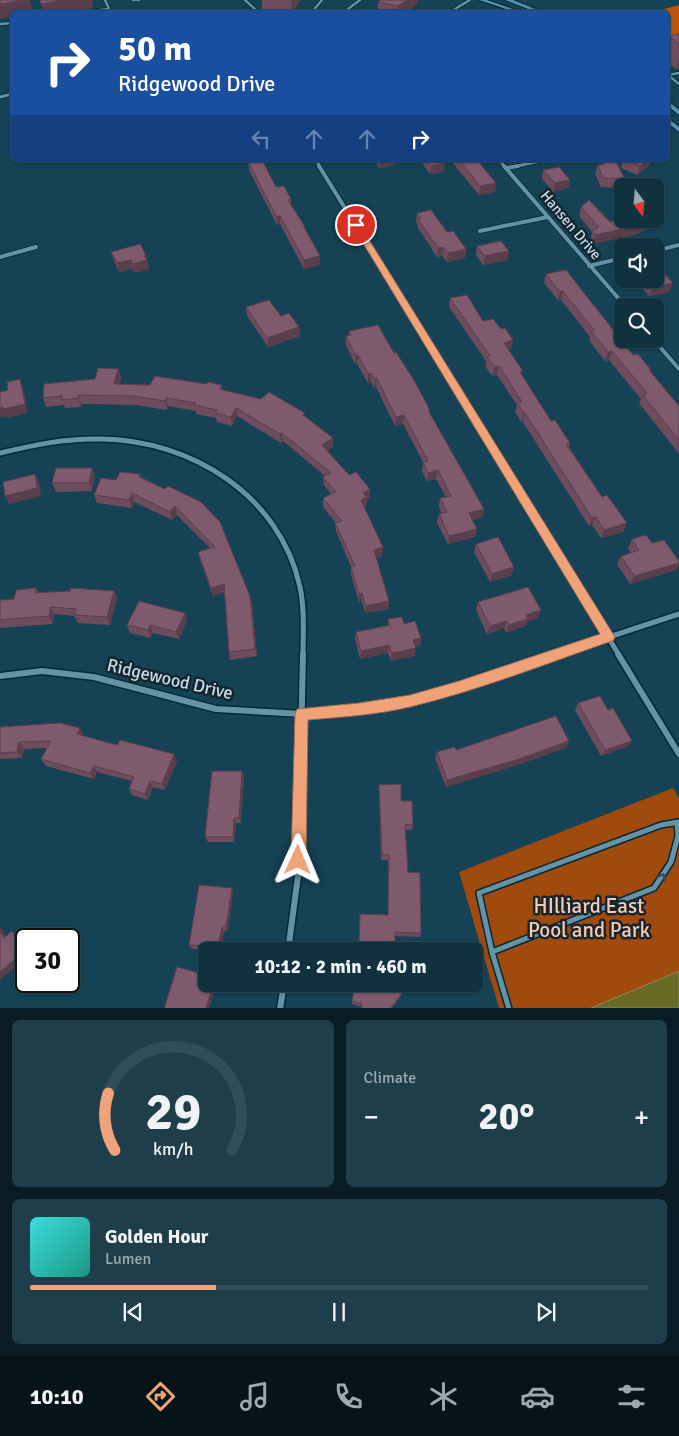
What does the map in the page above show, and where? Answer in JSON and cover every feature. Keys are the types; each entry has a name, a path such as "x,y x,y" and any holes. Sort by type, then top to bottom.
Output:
{"main road":[{"path":"482,0 513,10"},
{"path":"508,0 535,10"}],"street":[{"path":"317,162 679,754"},
{"name":"Hansen Drive","path":"501,162 617,298"},
{"path":"506,168 536,162"},
{"path":"480,230 548,217"},
{"path":"664,249 679,245"},
{"path":"0,257 36,247"},
{"path":"589,266 614,260"},
{"path":"661,348 679,369"},
{"path":"0,453 35,444 63,440 113,439 150,444 201,461 224,474 246,491 263,509 276,527 288,550 298,580 302,605 302,714 298,878 289,942"},
{"name":"Ridgewood Drive","path":"0,676 42,671 94,676 153,694 216,709 302,714 359,710 410,701 459,687 679,614"},
{"path":"280,1008 283,992"}],"lane":[{"path":"100,10 109,9 105,0"},
{"path":"133,0 138,0"},
{"path":"245,0 250,1"},
{"path":"314,10 322,0"},
{"path":"347,10 360,0"},
{"path":"453,10 470,0"},
{"path":"492,952 654,888 671,862 678,836 678,822 661,825 479,893 492,952 509,1008"}],"green space":[{"name":"HIlliard East Pool and Park","path":"673,788 679,798 679,1008 499,1008 483,954 483,942 480,942 459,872"}],"shaded area":[{"path":"679,5 679,40 670,41 670,10 660,10"},
{"path":"679,971 679,1008 591,1008"}],"building":[{"path":"0,0 26,0 0,4"},
{"path":"40,0 64,0 41,4"},
{"path":"381,0 407,0 398,6 378,2"},
{"path":"679,34 679,44 670,37"},
{"path":"249,162 263,162 276,187 284,186 291,199 288,200 320,256 304,260 280,216 276,216"},
{"path":"428,162 445,163 431,166"},
{"path":"461,162 479,162 496,183 480,186"},
{"path":"603,162 616,162 624,178 603,178 598,165 604,165"},
{"path":"631,162 645,162 640,166"},
{"path":"559,167 570,180 555,183 543,170"},
{"path":"589,200 610,222 614,220 614,228 627,228 595,235 593,230 599,227 581,207"},
{"path":"431,210 447,232 453,231 466,249 448,253 443,247 438,248 418,219 421,219 417,213"},
{"path":"501,241 509,251 485,256 477,246"},
{"path":"140,244 147,260 133,264 131,260 117,263 111,252"},
{"path":"566,270 614,331 614,348 627,348 633,355 638,354 651,370 649,370 679,406 679,440 643,395 647,393 612,351 608,352 591,331 594,330 563,291 560,292 546,274"},
{"path":"664,273 673,283 664,285"},
{"path":"467,295 483,321 493,319 501,329 505,328 513,340 504,343 523,371 520,372 551,421 555,420 570,443 566,444 602,497 607,495 627,523 604,530 596,517 592,518 517,403 522,402 499,366 494,367 487,357 490,356 450,298"},
{"path":"269,300 281,316 289,313 299,327 267,338 246,307"},
{"path":"378,325 394,353 396,352 415,382 430,410 428,410 484,509 469,513 477,529 449,536 439,514 447,512 440,498 451,496 438,470 428,473 423,462 428,461 404,415 396,417 377,378 375,379 371,373 368,374 358,355 355,355 346,336 351,335 349,331"},
{"path":"98,368 118,369 114,384 150,385 155,376 222,385 219,389 261,399 269,392 305,413 303,415 333,438 322,445 349,475 356,472 370,489 363,493 367,497 361,500 383,547 374,550 389,601 366,606 362,593 359,594 351,567 355,566 335,523 342,521 323,498 336,492 323,477 331,473 282,433 280,434 236,408 231,417 215,413 217,410 194,405 196,403 166,398 165,401 133,396 78,395 78,398 62,400 62,396 43,398 44,384 95,379"},
{"path":"20,379 25,404 4,409 3,407 0,408 0,392 8,390 7,382"},
{"path":"56,468 92,468 89,483 52,483"},
{"path":"120,472 140,474 139,477 165,489 168,486 201,502 220,522 250,596 255,649 229,652 224,584 211,588 198,552 215,547 175,506 170,512 132,493 129,500 94,495 101,478 116,480"},
{"path":"35,474 37,488 5,496 3,482"},
{"path":"646,535 652,543 664,540 679,563 634,576 621,556 639,550 632,539"},
{"path":"498,537 514,567 492,574 476,544"},
{"path":"528,587 541,610 526,615 528,619 509,625 507,621 490,626 478,602"},
{"path":"36,588 35,593 70,591 71,588 114,591 107,617 74,615 76,609 50,607 49,616 0,620 0,600 14,599 16,590"},
{"path":"139,601 185,613 176,632 150,625 148,630 127,625"},
{"path":"402,617 404,624 415,621 421,638 413,640 416,648 392,653 389,645 361,651 356,632 390,625 388,619"},
{"path":"600,696 608,710 613,708 632,741 605,750 578,703"},
{"path":"556,716 569,741 516,760 447,780 437,752 455,747 456,750"},
{"path":"60,723 80,728 77,734 117,745 120,740 174,754 162,784 150,781 145,794 129,789 134,777 94,766 90,773 41,759 51,741 19,742 17,752 0,753 0,727"},
{"path":"212,771 242,771 239,818 234,818 233,837 205,837"},
{"path":"401,784 401,801 412,801 413,825 405,824 408,872 420,873 421,933 395,932 395,942 359,942 360,914 388,915 389,855 382,855 379,785"},
{"path":"199,885 232,888 226,926 222,927 219,942 198,942 198,946 189,945"},
{"path":"0,931 4,938 12,931 15,936 15,959 0,972"},
{"path":"177,967 198,973 198,992 211,992 206,1008 164,1008"},
{"path":"354,992 401,992 391,1008 361,1008 362,1004 352,1001"}],"route":[{"path":"298,860 302,714 359,710 410,701 459,687 609,637 356,225"}]}
